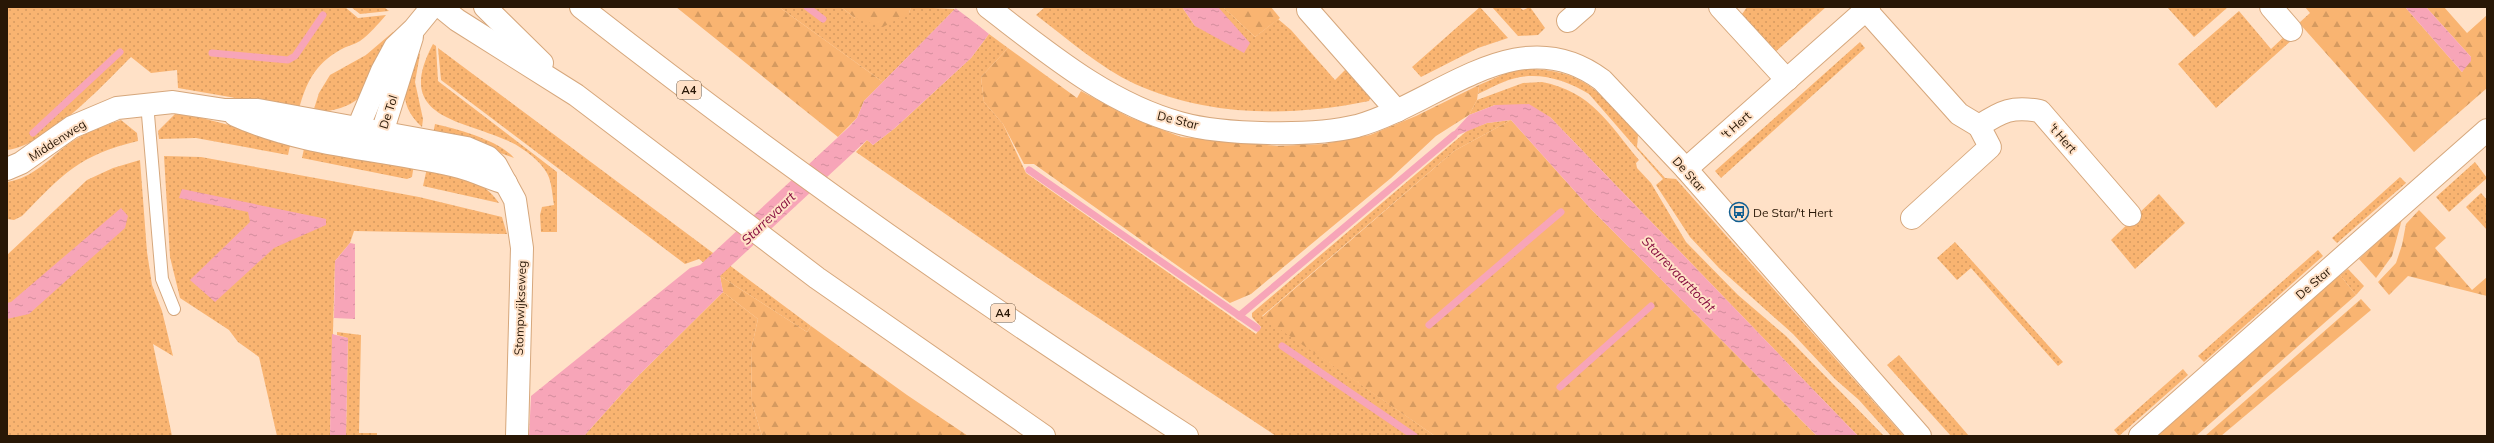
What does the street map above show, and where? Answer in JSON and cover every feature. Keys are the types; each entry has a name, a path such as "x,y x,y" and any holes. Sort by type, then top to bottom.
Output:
{"main road":[{"name":"De Tol","path":"361,139 382,71 395,47 414,29 432,7"},
{"path":"485,7 576,95"},
{"name":"A4","path":"581,7 666,73 822,187 972,292 1187,436"},
{"name":"De Star","path":"988,7 1097,85 1136,108 1181,123 1236,131 1312,132 1356,126 1397,111 1504,61 1526,57 1547,57 1586,68 1602,80 1686,169 1920,436"},
{"path":"1720,7 1787,80"},
{"path":"2271,7 2291,30"},
{"name":"'t Hert","path":"1686,169 1867,9 1959,114 1978,126 1990,148 1912,218"},
{"path":"1308,10 1397,111"},
{"path":"449,13 576,95 763,238 884,326 1044,436"},
{"name":"De Tol","path":"361,139 382,133 414,29"},
{"name":"Middenweg","path":"7,169 21,163 72,127 117,108 147,103 173,102 225,110 258,110 361,139"},
{"name":"'t Hert","path":"1978,126 2008,110 2022,108 2040,111 2130,215"},
{"name":"De Star","path":"2140,436 2487,130"},
{"name":"Stompwijkseweg","path":"382,133 475,151 488,157 496,165 515,200 522,248 517,436"},
{"path":"361,139 461,168 506,183"}],"lane":[{"path":"147,103 162,279 174,309"}],"green space":[{"path":"7,7 345,7 358,18 386,15 364,38 331,55 324,61 308,83 299,109 178,88 177,70 151,73 131,57 90,98 57,126 23,146 7,150"},
{"path":"351,7 384,7 389,11 360,14"},
{"path":"676,7 779,7 883,82 864,101 857,118 838,137"},
{"path":"779,7 841,7 855,18 909,13 911,7 955,9 883,82"},
{"path":"841,7 911,7 909,13 883,27 855,18"},
{"path":"1045,7 1182,7 1195,26 1218,9 1218,7 1223,7 1255,37 1278,19 1291,30 1335,80 1347,68 1371,96 1369,101 1310,110 1250,111 1192,103 1163,95 1135,84 1109,69 1084,52 1036,15"},
{"path":"1223,7 1271,7 1280,18 1255,37"},
{"path":"1480,7 1508,38 1478,48 1421,77 1412,67"},
{"path":"1492,7 1519,7 1523,10 1530,7 1545,28 1538,35 1518,36"},
{"path":"1747,7 1826,7 1773,54 1740,17"},
{"path":"2167,7 2228,7 2194,37"},
{"path":"2305,7 2405,7 2462,72 2471,57 2426,7 2444,7 2467,33 2487,15 2487,88 2414,152 2299,23 2310,13"},
{"path":"2239,11 2271,49 2287,34 2292,40 2216,108 2178,64"},
{"path":"393,32 397,35 378,70 366,89 355,101 341,108 330,111 313,112 319,93 330,75 366,55"},
{"path":"989,34 1008,48 981,77 984,102 1003,124 1026,173 1256,334 1261,327 1252,317 1252,313 1468,130 1487,123 1511,120 1454,151 1262,316 1435,436 1276,436 1035,276 856,152 867,140 873,145 895,128 971,58"},
{"path":"1860,42 1865,48 1721,178 1715,171"},
{"path":"433,44 436,46 438,81 557,172 557,232 541,232 540,215 542,207 554,205 549,178 538,161 511,142 452,120 437,112 426,101 421,87 423,68"},
{"path":"438,48 811,326 807,332 720,276 699,259 685,264 441,80"},
{"path":"1008,48 1077,98 1081,91 1129,117 1181,137 1277,146 1324,144 1370,135 1416,116 1479,85 1477,100 1469,115 1436,136 1391,178 1251,294 1230,303 1034,164 1024,164 1003,124 984,102 981,77"},
{"path":"415,51 420,54 415,82 423,119 422,127 413,118 405,100 406,82"},
{"path":"1525,69 1546,70 1563,73 1590,86 1602,96 1638,135 1637,147 1665,178 1676,179 1904,436 1891,436 1859,400 1835,379 1793,334 1719,268 1690,237 1656,185 1663,179 1589,94 1552,78 1532,76 1508,80 1478,94 1479,85 1511,71"},
{"path":"1542,82 1574,93 1598,111 1639,160 1636,163 1637,168 1651,183 1686,242 1738,295 1786,336 1884,436 1858,436 1550,117 1495,105 1469,115 1477,100 1523,83"},
{"path":"175,114 194,116 291,141 288,155 196,138 159,139 158,131"},
{"path":"121,120 137,133 138,141 101,153 86,160 61,178 22,216 14,220 7,219 7,182 17,180 33,172 70,143 82,136"},
{"path":"1511,120 1589,207 1817,436 1435,436 1262,317 1454,151"},
{"path":"435,124 478,136 499,146 514,158 473,143 433,134"},
{"path":"305,144 414,164 412,177 407,179 302,158"},
{"path":"164,156 201,157 419,197 502,217 507,234 354,231 350,243 335,261 330,436 277,436 259,357 238,342 229,330 180,298 170,257"},
{"path":"140,160 147,252 152,285 162,311 173,356 153,344 172,436 7,436 7,255 87,180 113,168"},
{"path":"2475,162 2487,178 2449,212 2436,197"},
{"path":"427,168 447,172 476,182 485,188 499,203 423,186"},
{"path":"2400,177 2406,183 2337,243 2332,238"},
{"path":"2481,193 2487,200 2487,230 2466,207"},
{"path":"2159,194 2185,223 2135,269 2111,240"},
{"path":"2419,210 2446,238 2435,248 2472,290 2487,277 2487,296 2408,276 2389,295 2378,282 2396,263 2402,245 2406,224"},
{"path":"2402,219 2392,256 2376,278 2359,259"},
{"path":"1955,242 2063,362 2058,366 1971,268 1957,280 1937,258"},
{"path":"2318,250 2323,256 2204,362 2198,356"},
{"path":"2348,269 2364,286 2356,295 2340,275"},
{"path":"2340,275 2356,295 2196,436 2157,436"},
{"path":"720,276 807,332 811,326 907,395 968,436 762,436 752,403 751,350 758,319 723,292"},
{"path":"723,292 758,319 751,350 752,403 762,436 584,436 635,379"},
{"path":"2361,299 2371,310 2221,436 2205,436"},
{"path":"337,332 361,335 359,433 377,433 377,436 346,436 348,338 337,335"},
{"path":"1899,355 1969,436 1951,436 1887,365"},
{"path":"2183,369 2188,375 2119,436 2114,430"}],"water":[{"name":"Starrevaart","path":"957,7 989,34 971,58 895,128 873,145 867,140 720,276 723,292 635,379 584,436 529,436 531,396 690,268 700,265 849,127 857,118 864,101"},
{"path":"1182,7 1218,7 1250,43 1244,53 1195,26"},
{"path":"2405,7 2426,7 2471,57 2471,61 2462,72"},
{"name":"Starrevaarttocht","path":"1529,104 1550,117 1858,436 1817,436 1589,207 1511,120 1487,123 1446,140 1469,115 1495,105"},
{"path":"182,189 326,219 326,225 274,248 215,302 190,280 250,222 248,212 179,198"},
{"path":"121,208 128,216 125,228 29,314 7,319 7,303 11,302"},
{"path":"350,243 355,244 355,319 334,318 335,261"},
{"path":"332,334 348,338 346,436 330,436"}],"pier":[{"path":"954,7 1018,7 990,32 991,35"}],"waterway":[{"path":"807,7 823,19"},
{"path":"212,53 288,60 295,56 323,15"},
{"path":"33,133 120,52"},
{"path":"1239,316 1454,135"},
{"path":"1029,170 1257,328"},
{"path":"1429,325 1561,212"},
{"path":"1560,387 1651,306"},
{"path":"1282,346 1414,436"}],"place":[{"name":"De Star/'t Hert","path":"1739,212"}]}
